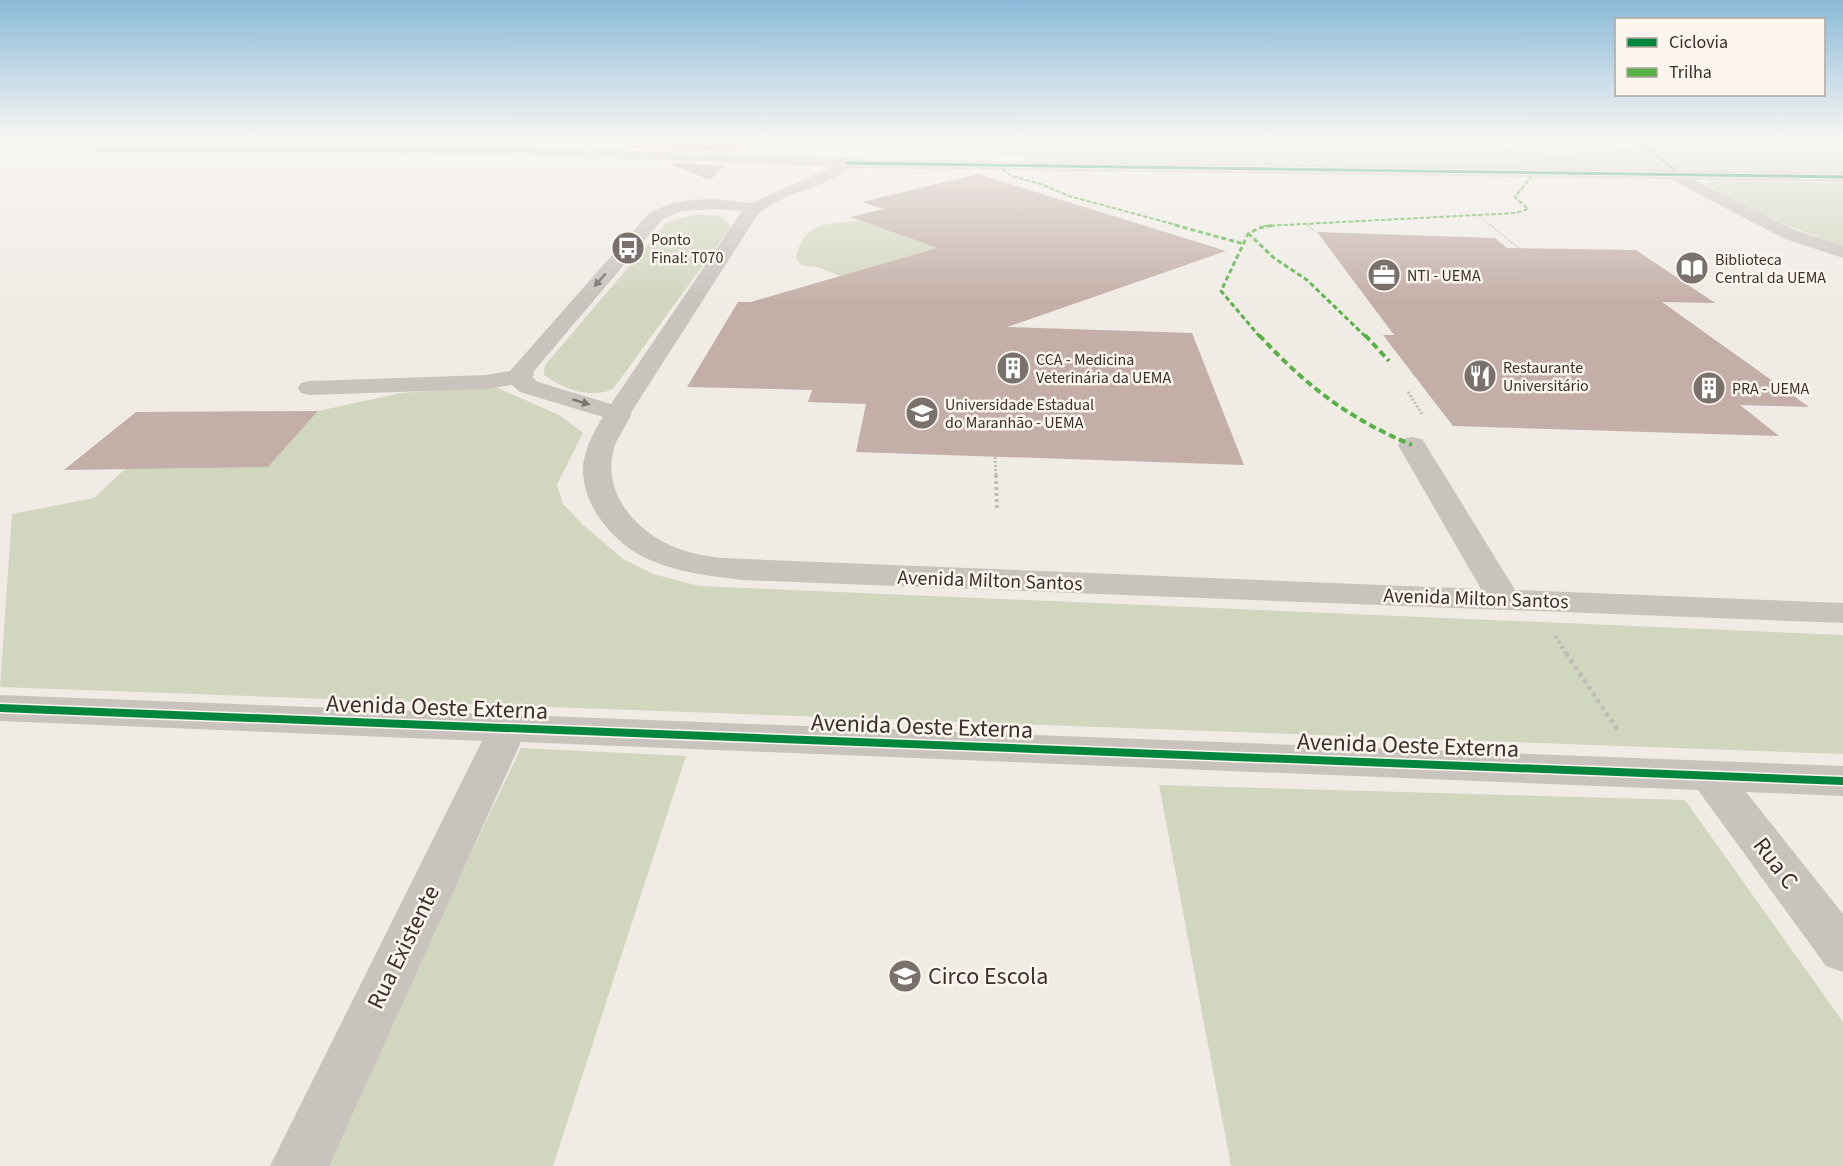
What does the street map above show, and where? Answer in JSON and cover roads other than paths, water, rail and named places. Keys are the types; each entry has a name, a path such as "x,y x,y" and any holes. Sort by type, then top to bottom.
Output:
{"street":[{"path":"619,414 529,387 522,382 520,377 523,369 656,216 672,209 704,205 753,208 786,193"},
{"path":"1710,193 1791,235 1843,252"},
{"name":"Avenida Milton Santos","path":"753,208 619,414 600,450 596,469 600,488 607,504 618,521 648,546 664,555 700,565 741,570 1843,613"},
{"path":"310,388 486,382 520,377"},
{"path":"1412,445 1518,600"},
{"name":"Avenida Oeste Externa","path":"0,708 1843,781"},
{"name":"Rua Existente","path":"299,1166 508,728"},
{"name":"Rua C","path":"1709,775 1843,951"}],"place":[{"name":"Ponto Final: T070","path":"628,248"},
{"name":"Biblioteca Central da UEMA","path":"1692,268"},
{"name":"NTI - UEMA","path":"1384,275"},
{"name":"CCA - Medicina Veterinária da UEMA","path":"1013,368"},
{"name":"Restaurante Universitário","path":"1480,376"},
{"name":"PRA - UEMA","path":"1709,388"},
{"name":"Universidade Estadual do Maranhão - UEMA","path":"922,413"},
{"name":"Circo Escola","path":"905,976"}]}
